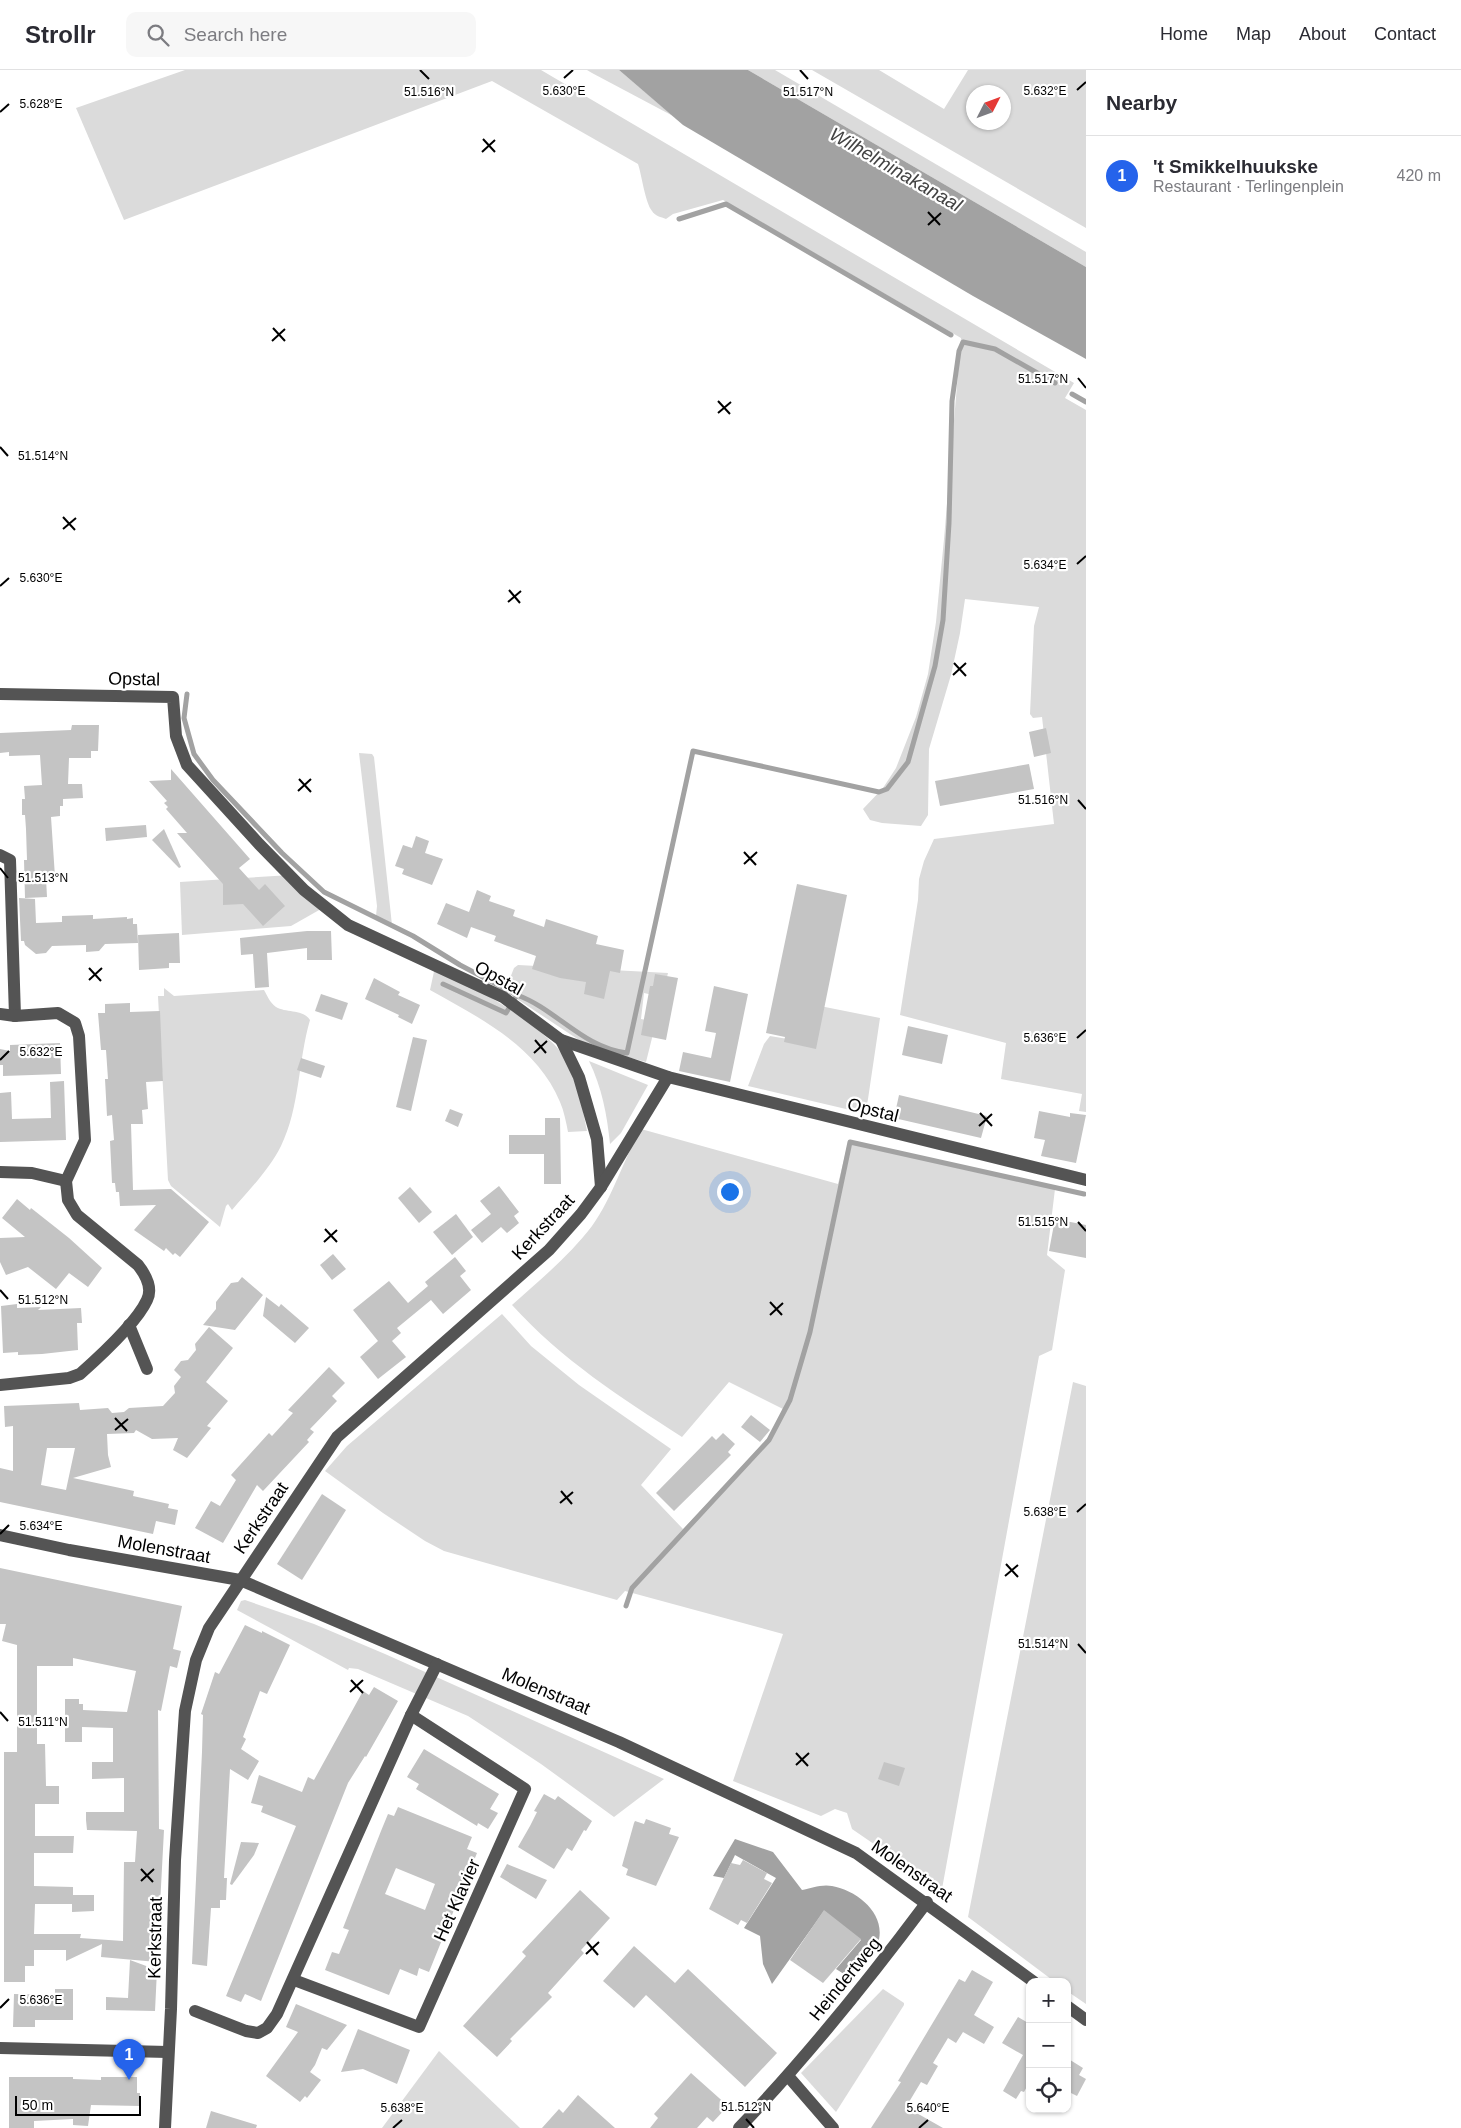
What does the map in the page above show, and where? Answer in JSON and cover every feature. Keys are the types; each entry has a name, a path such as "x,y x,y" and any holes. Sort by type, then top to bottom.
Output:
{"street":[{"name":"Opstal","path":"0,694 173,698 176,736 187,765 304,890 348,925 504,997 561,1040 668,1078 1086,1180"},
{"path":"0,855 10,860 15,1016"},
{"path":"0,1014 15,1016 58,1013 75,1023 79,1036 85,1140 66,1181 68,1200 78,1215 107,1238 146,1274 148,1286 148,1299 129,1325 80,1374 69,1378 0,1385"},
{"path":"561,1040 579,1077 596,1139 601,1187"},
{"name":"Kerkstraat","path":"166,2128 175,1860 185,1711 196,1660 209,1628 337,1436 549,1250 582,1214 601,1187 668,1078"},
{"path":"0,1172 32,1173 66,1181"},
{"path":"129,1325 147,1369"},
{"name":"Molenstraat","path":"0,1535 69,1550 240,1580 619,1742 856,1853 927,1902 1029,1978"},
{"path":"195,2011 246,2031 258,2033 266,2028 277,2014 294,1980 411,1715 437,1664"},
{"name":"Het Klavier","path":"294,1980 420,2027 492,1865 525,1789 411,1715"},
{"name":"Heindertweg","path":"738,2128 788,2076 877,1969 927,1902"},
{"path":"1071,2009 1086,2020"},
{"path":"0,2048 168,2052"},
{"path":"788,2076 833,2128"}],"shaded area":[{"path":"185,70 541,70 1074,383 1065,398 1086,410 1086,1112 1079,1111 1082,1094 1001,1079 1006,1043 900,1015 918,900 919,879 924,861 934,839 1054,824 1042,717 1033,718 1030,714 1034,626 1039,607 965,599 951,675 929,749 928,815 921,826 882,823 870,820 863,809 883,788 896,768 916,717 928,674 936,622 961,338 723,200 673,214 666,219 656,215 647,202 638,164 492,81 124,220 76,108"},
{"path":"587,70 619,70 673,116 592,73"},
{"path":"748,70 775,70 1086,252 1086,267"},
{"path":"812,70 879,70 944,109 968,70 1086,70 1086,228"},
{"path":"359,753 372,754 374,757 392,925 376,916 377,906"},
{"path":"291,875 328,905 291,926 182,935 180,882"},
{"path":"518,965 668,973 662,997 644,993 641,1019 656,1022 646,1062 594,1048 505,991 514,968"},
{"path":"435,967 507,1008 543,1034 557,1048 567,1061 574,1077 580,1095 587,1131 568,1132 561,1105 550,1082 522,1049 487,1023 430,990"},
{"path":"164,988 174,996 264,990 276,1007 303,1014 310,1020 292,1116 281,1146 265,1172 232,1210 228,1204 226,1206 220,1227 171,1186 168,1180 158,996 164,996"},
{"path":"810,1004 880,1018 868,1099 863,1113 748,1086 764,1044 770,1036 800,1041"},
{"path":"589,1061 648,1085 621,1133 610,1144 603,1101"},
{"path":"641,1129 838,1184 848,1143 1055,1189 1047,1255 1065,1270 1052,1350 1039,1356 942,1889 938,1895 903,1864 852,1829 847,1813 835,1809 821,1816 733,1781 783,1634 625,1591 617,1600 444,1551 425,1541 383,1513 325,1471 347,1446 502,1314 531,1346 579,1385 671,1449 641,1485 683,1529 767,1441 783,1409 729,1382 682,1437 592,1377 531,1325 512,1305 564,1257 592,1226 606,1203"},
{"path":"1073,1382 1086,1386 1086,2004 1071,1994 1071,1978 1050,1978 968,1917"},
{"path":"245,1600 314,1624 385,1654 664,1779 614,1817 541,1764 468,1716 358,1669 349,1668 348,1670 237,1610 241,1601"},
{"path":"883,1989 904,2003 904,2005 836,2112 801,2073"},
{"path":"439,2051 520,2128 382,2128"}],"water":[{"name":"Wilhelminakanaal","path":"619,70 748,70 1086,267 1086,359 973,296 683,125"},
{"path":"735,1839 773,1852 802,1890 820,1886 832,1886 852,1893 861,1899 875,1915 879,1925 880,1935 875,1951 860,1967 847,1976 836,1969 861,1940 824,1911 772,1984 763,1964 760,1936 744,1928 776,1878 735,1855 724,1878 713,1876"}],"building":[{"path":"72,725 99,725 98,751 91,751 91,758 69,758 68,784 82,784 83,798 63,799 63,806 60,806 60,816 51,817 55,877 46,878 47,897 25,898 24,860 27,860 25,815 22,815 22,799 25,799 24,786 42,785 40,755 9,756 9,752 0,753 0,733 71,730"},
{"path":"1046,728 1051,753 1034,757 1029,732"},
{"path":"1029,764 1034,789 940,806 935,781"},
{"path":"171,769 250,859 239,868 259,890 265,884 285,906 263,926 243,904 223,905 223,884 177,833 187,833 166,809 168,807 164,803 167,801 149,781 171,780"},
{"path":"146,825 147,837 106,841 105,828"},
{"path":"164,829 181,867 179,868 152,840"},
{"path":"416,836 429,841 425,853 443,859 432,885 402,874 404,869 395,866 403,845 412,848"},
{"path":"797,884 847,895 816,1049 784,1042 785,1037 766,1033"},
{"path":"477,890 491,896 489,901 515,910 513,916 544,927 546,919 598,936 596,944 624,950 620,973 610,971 604,999 584,994 586,982 560,978 532,969 536,956 494,941 496,936 471,927 467,938 437,924 446,903 469,912"},
{"path":"19,898 35,899 36,923 62,922 62,916 93,915 93,919 133,918 133,924 137,924 138,943 105,944 99,951 86,952 86,945 52,946 46,953 36,954 25,945 24,941 21,941"},
{"path":"307,931 331,931 332,960 307,960 307,948 267,953 269,987 255,988 253,954 241,955 240,938"},
{"path":"179,933 180,963 169,963 169,968 139,970 138,935"},
{"path":"655,974 678,978 666,1040 641,1035 650,986 653,986"},
{"path":"374,978 400,992 398,995 420,1005 412,1024 398,1017 399,1015 365,999"},
{"path":"714,986 748,994 730,1082 679,1071 683,1052 711,1058 716,1033 705,1031"},
{"path":"321,994 348,1003 342,1020 315,1011"},
{"path":"130,1003 130,1012 160,1011 163,1081 146,1082 148,1109 142,1110 143,1124 131,1124 133,1190 171,1189 209,1222 180,1257 175,1253 173,1255 166,1248 164,1251 134,1230 156,1205 120,1206 119,1192 116,1192 115,1183 112,1183 110,1141 114,1140 112,1115 107,1116 105,1079 108,1079 106,1050 101,1050 98,1013 105,1013 105,1004"},
{"path":"908,1026 948,1035 942,1064 902,1055"},
{"path":"413,1037 427,1040 411,1111 396,1107"},
{"path":"60,1043 61,1074 3,1076 3,1065 0,1065 0,1049 10,1051 10,1045"},
{"path":"301,1058 325,1066 321,1078 297,1070"},
{"path":"64,1081 66,1140 0,1142 0,1093 11,1092 12,1119 51,1118 50,1082"},
{"path":"899,1095 987,1116 981,1138 894,1118"},
{"path":"450,1109 463,1114 458,1127 445,1121"},
{"path":"1039,1111 1070,1117 1070,1113 1086,1115 1076,1163 1041,1156 1045,1140 1034,1138"},
{"path":"545,1118 560,1118 561,1184 544,1184 544,1154 509,1154 509,1135 545,1135"},
{"path":"499,1186 519,1212 514,1216 519,1223 507,1233 501,1227 482,1243 471,1230 491,1214 480,1201"},
{"path":"410,1187 432,1212 419,1223 398,1198"},
{"path":"17,1199 69,1238 102,1268 88,1287 69,1273 56,1289 28,1267 6,1275 0,1262 0,1238 25,1237 2,1218"},
{"path":"456,1214 473,1237 452,1255 433,1232"},
{"path":"1055,1219 1086,1225 1086,1258 1049,1251"},
{"path":"333,1254 346,1269 332,1280 320,1265"},
{"path":"455,1257 466,1271 460,1276 471,1290 443,1314 431,1300 397,1328 401,1333 392,1341 406,1357 378,1379 360,1357 378,1341 353,1310 389,1281 408,1303 428,1286 425,1282"},
{"path":"242,1277 263,1295 235,1330 203,1325 216,1309 216,1302 231,1283 238,1282"},
{"path":"266,1297 279,1307 281,1304 309,1328 295,1343 263,1316"},
{"path":"17,1304 17,1308 41,1307 38,1310 81,1308 82,1323 77,1323 78,1350 18,1355 18,1352 3,1353 1,1306"},
{"path":"209,1327 233,1348 206,1382 228,1401 207,1426 211,1428 187,1458 173,1450 178,1438 152,1439 136,1430 134,1433 107,1434 108,1455 111,1467 73,1478 134,1491 133,1496 169,1504 168,1508 178,1510 175,1525 156,1521 153,1534 0,1502 0,1468 13,1471 13,1426 5,1427 4,1406 79,1403 80,1410 108,1408 112,1413 124,1412 129,1408 163,1406 175,1393 174,1386 181,1377 174,1370 181,1361 188,1360 196,1350 195,1344","holes":["47,1448 75,1448 66,1490 41,1485"]},
{"path":"329,1367 345,1383 332,1396 337,1401 310,1429 314,1432 307,1440 309,1442 263,1491 257,1485 223,1543 195,1528 211,1501 220,1506 236,1480 231,1475 269,1433 272,1436 293,1413 288,1410"},
{"path":"751,1415 770,1430 760,1442 741,1427"},
{"path":"723,1433 735,1444 728,1452 731,1455 674,1511 656,1493 712,1436 716,1440"},
{"path":"322,1494 346,1510 302,1580 277,1564"},
{"path":"0,1568 182,1606 173,1649 181,1651 177,1668 170,1666 161,1711 158,1710 159,1829 164,1830 157,1962 101,1957 102,1944 66,1961 66,1950 34,1950 34,1966 25,1966 25,1982 4,1982 4,1752 17,1752 17,1645 2,1641 6,1624 0,1624","holes":["73,1658 136,1671 127,1712 83,1710 83,1704 79,1704 79,1699 65,1699 65,1742 82,1742 82,1727 113,1728 113,1762 92,1762 92,1779 124,1778 124,1812 86,1812 86,1820 87,1830 137,1831 135,1862 124,1862 123,1941 80,1938 81,1934 34,1934 35,1904 72,1904 72,1912 94,1911 94,1895 73,1895 73,1887 34,1886 34,1853 73,1853 74,1836 35,1836 35,1804 59,1804 59,1786 46,1786 45,1744 37,1744 37,1666 73,1666"]},
{"path":"245,1625 290,1645 267,1694 260,1691 243,1737 246,1739 241,1749 259,1761 248,1780 230,1769 224,1878 227,1878 226,1900 220,1900 220,1908 211,1908 207,1966 192,1964 202,1752 203,1715 201,1714 215,1672 219,1674"},
{"path":"374,1687 398,1701 366,1757 348,1783 261,2001 245,1994 241,2002 226,1996 296,1826 261,1812 263,1806 251,1803 259,1775 302,1792 308,1777 314,1780 363,1691 369,1695"},
{"path":"424,1749 499,1794 490,1809 498,1813 488,1829 478,1823 477,1826 416,1789 419,1784 407,1777"},
{"path":"884,1762 905,1768 899,1786 878,1779"},
{"path":"544,1794 555,1800 558,1796 592,1821 586,1831 584,1830 572,1851 567,1848 554,1869 518,1847 537,1812 534,1811"},
{"path":"398,1807 472,1837 467,1849 477,1853 429,1972 419,1968 417,1976 400,1969 389,1995 325,1970 332,1952 339,1954 349,1930 343,1928 388,1814 394,1816","holes":["396,1868 435,1884 425,1910 385,1894"]},
{"path":"646,1819 671,1828 669,1834 679,1837 656,1886 626,1875 628,1869 622,1866 635,1821 644,1824"},
{"path":"241,1842 259,1843 254,1855 232,1885 230,1884"},
{"path":"743,1860 767,1873 764,1879 772,1883 747,1923 741,1920 738,1925 709,1909 731,1863 740,1865"},
{"path":"507,1864 547,1880 536,1899 500,1877"},
{"path":"580,1890 610,1918 581,1950 584,1953 548,1993 552,1997 510,2039 512,2041 497,2057 463,2026 526,1956 522,1952"},
{"path":"824,1910 861,1939 823,1983 790,1960"},
{"path":"634,1946 675,1983 688,1969 777,2053 745,2087 646,1995 634,2008 603,1981"},
{"path":"130,1960 157,1970 155,2011 106,2010 106,1997 128,1998"},
{"path":"972,1970 993,1982 974,2015 994,2027 984,2044 963,2032 956,2043 948,2038 933,2063 938,2066 927,2085 921,2082 906,2107 943,2128 871,2128 901,2082 898,2081 959,1979 965,1982"},
{"path":"55,1989 73,1989 73,2020 35,2020 35,2027 13,2027 14,1994 55,1995"},
{"path":"296,2004 347,2025 327,2050 322,2048 310,2072 321,2080 307,2098 305,2096 300,2102 266,2076 298,2032 286,2027"},
{"path":"1018,2017 1026,2022 1026,2088 1024,2092 1021,2091 1016,2099 1003,2091 1023,2055 1002,2043"},
{"path":"358,2029 410,2050 397,2084 363,2069 341,2072"},
{"path":"1071,2060 1083,2068 1079,2075 1086,2079 1077,2096 1071,2093"},
{"path":"691,2073 728,2106 713,2122 707,2117 697,2128 650,2128 658,2118 654,2114"},
{"path":"9,2077 73,2077 73,2079 101,2080 101,2077 137,2077 137,2093 140,2093 140,2106 91,2105 88,2126 73,2125 73,2119 34,2121 34,2128 9,2128"},
{"path":"578,2095 615,2128 542,2128 559,2109 563,2113"},
{"path":"211,2111 257,2125 256,2128 206,2128"}],"waterway":[{"path":"679,219 726,204 951,335"},
{"path":"443,984 506,1013 517,995 531,1001 597,1044 611,1050 627,1053 693,751 879,792 887,789 908,762 935,666 943,620 949,523 952,401 959,351 963,342 995,349 1055,383"},
{"path":"1072,394 1086,402"},
{"path":"187,694 184,718 194,754 213,780 282,853 324,892 413,936 460,965 517,995"},
{"path":"626,1606 632,1588 769,1440 790,1400 810,1332 850,1142 1084,1194"}],"place":[{"name":"'t Smikkelhuukske","path":"129,2080"}]}
